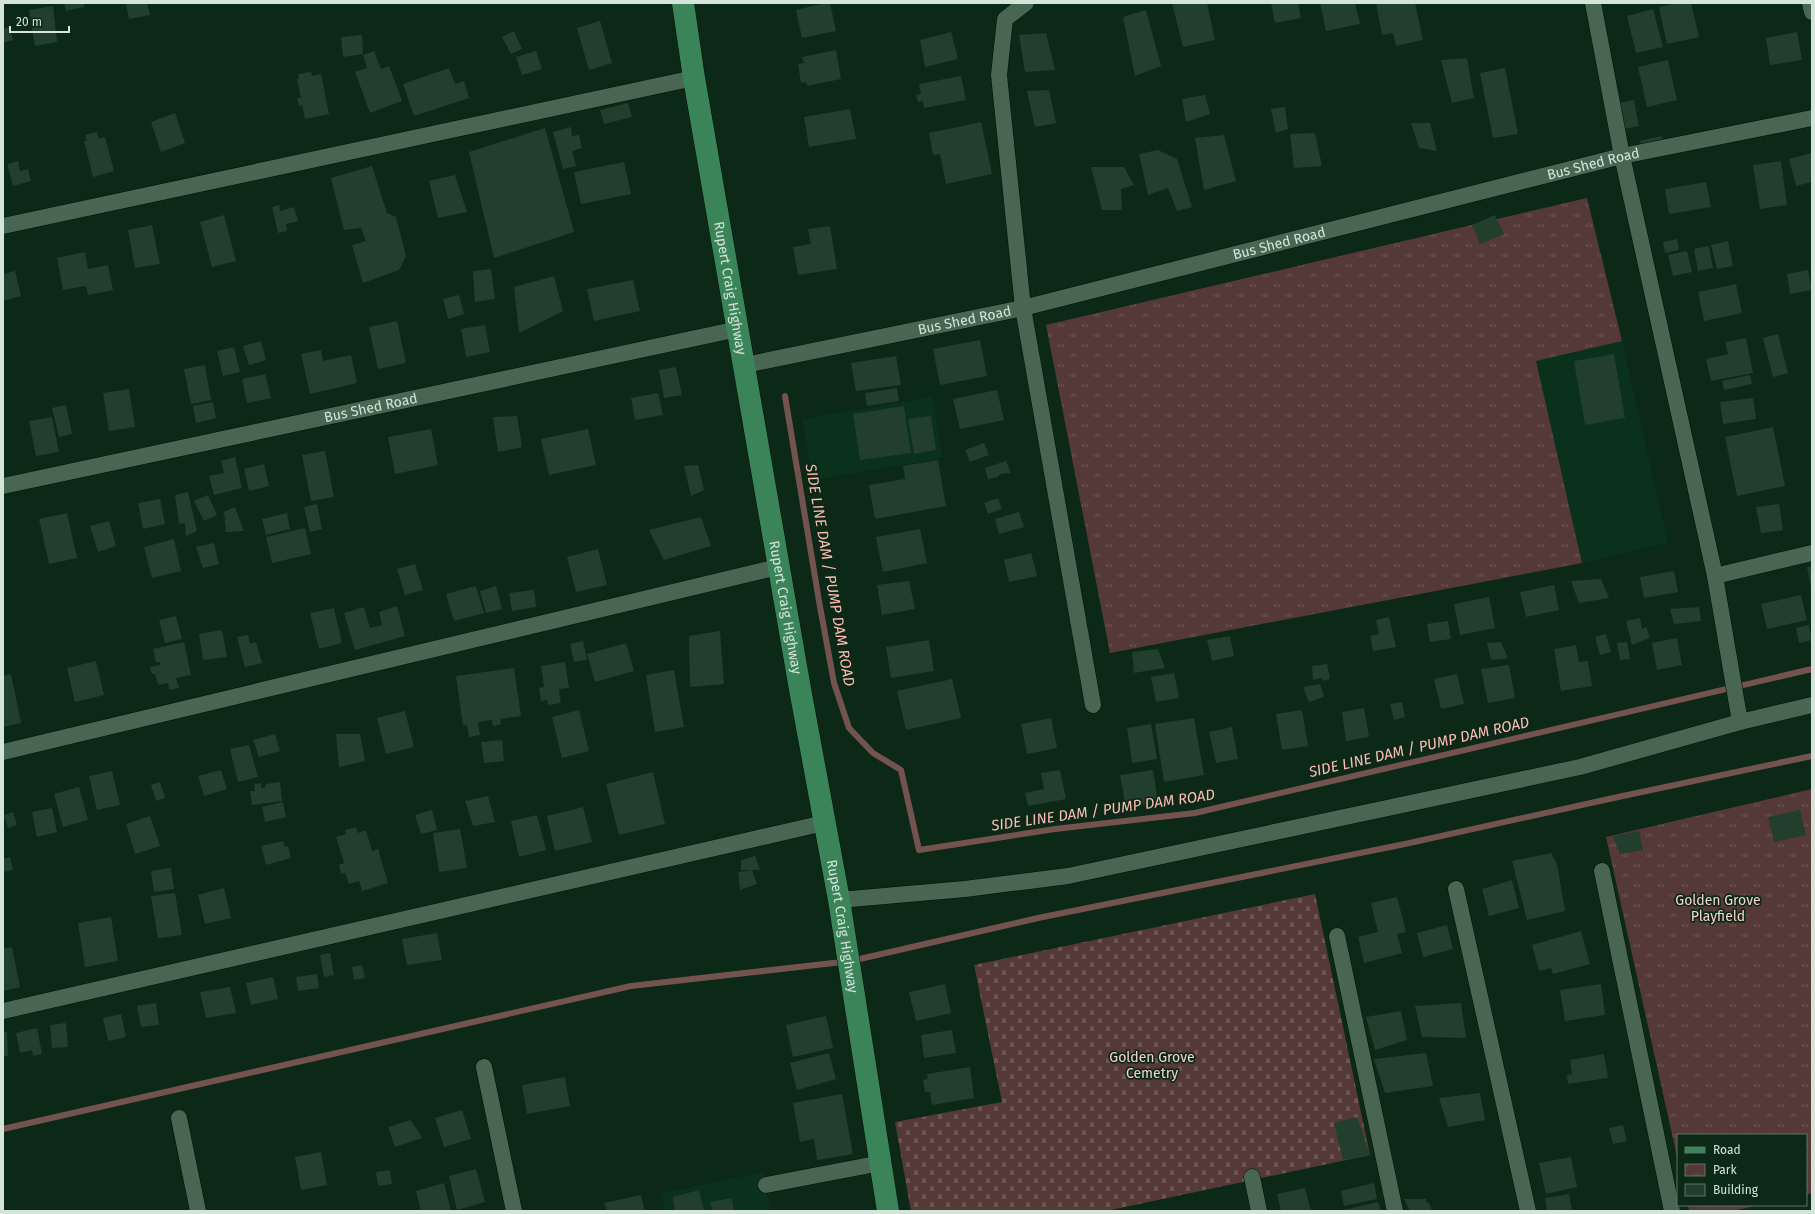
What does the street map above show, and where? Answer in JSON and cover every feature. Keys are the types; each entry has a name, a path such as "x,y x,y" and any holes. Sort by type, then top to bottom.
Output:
{"main road":[{"name":"Rupert Craig Highway","path":"683,3 694,78 745,365 778,567 839,900 888,1211"}],"street":[{"path":"1026,3 1005,19 999,75 1022,308 1093,705"},
{"path":"1593,3 1622,156 1715,576 1740,722"},
{"path":"1810,3 1812,12"},
{"path":"3,226 694,78"},
{"name":"Bus Shed Road","path":"745,365 1022,308 1622,156 1812,118"},
{"name":"Bus Shed Road","path":"3,486 738,329"},
{"path":"1715,576 1812,553"},
{"path":"3,752 778,567"},
{"path":"839,900 965,889 1068,876 1580,767 1740,722 1812,705"},
{"path":"3,1011 824,823"},
{"path":"1602,871 1672,1211"},
{"path":"1456,889 1528,1211"},
{"path":"1337,936 1395,1211"},
{"path":"484,1067 514,1211"},
{"path":"179,1118 198,1211"},
{"path":"766,1185 881,1163"},
{"path":"1252,1176 1260,1211"}],"shaded area":[{"path":"1622,341 1668,543 1582,563 1536,361"},
{"path":"933,397 943,458 812,480 802,419"},
{"path":"762,1172 771,1211 665,1211 661,1194"}],"green space":[{"path":"1587,198 1622,341 1536,361 1582,563 1110,653 1046,325"},
{"name":"Golden Grove Playfield","path":"1812,789 1812,1193 1807,1195 1807,1134 1677,1134 1677,1156 1606,837"},
{"name":"Golden Grove Cemetry","path":"1315,894 1370,1155 1106,1211 911,1211 895,1122 1002,1102 974,965"},
{"path":"1688,1206 1756,1206 1733,1211 1689,1211"}],"building":[{"path":"64,3 84,3 84,7 66,11"},
{"path":"147,3 150,15 129,19 126,4"},
{"path":"830,3 836,31 802,38 796,10"},
{"path":"1172,3 1207,3 1215,40 1183,47"},
{"path":"1271,3 1298,3 1301,18 1275,23"},
{"path":"1320,3 1355,3 1360,24 1326,31"},
{"path":"1376,3 1415,3 1423,40 1396,46 1393,33 1382,35"},
{"path":"1677,3 1691,3 1699,37 1667,44 1659,7"},
{"path":"53,6 57,42 35,46 29,10"},
{"path":"1653,9 1663,47 1636,53 1627,16"},
{"path":"1146,10 1161,66 1135,76 1123,17"},
{"path":"600,21 612,63 589,70 577,28"},
{"path":"9,27 13,40 3,43 3,29"},
{"path":"514,31 522,49 511,54 502,37"},
{"path":"951,32 958,59 925,67 920,40"},
{"path":"1797,32 1802,60 1770,65 1766,38"},
{"path":"1046,33 1055,70 1025,72 1019,35"},
{"path":"362,35 363,54 343,57 341,37"},
{"path":"836,50 841,79 807,86 806,82 801,83 798,64 804,63 802,57"},
{"path":"374,51 381,69 389,66 402,101 370,113 355,72 367,68 363,55"},
{"path":"536,51 542,69 522,75 516,57"},
{"path":"1467,58 1474,98 1452,103 1441,60"},
{"path":"1668,60 1677,100 1647,107 1638,67"},
{"path":"449,68 455,84 464,81 469,98 414,116 403,84"},
{"path":"1505,68 1518,134 1493,138 1480,73"},
{"path":"311,72 312,76 321,74 329,114 305,119 302,105 299,106 297,98 301,98 297,79 299,78 298,74"},
{"path":"961,76 966,100 924,108 923,101 918,102 916,95 921,94 919,84"},
{"path":"1049,90 1056,123 1035,127 1027,91"},
{"path":"1205,95 1210,114 1186,122 1182,99"},
{"path":"1634,100 1639,126 1624,129 1619,103"},
{"path":"628,103 632,117 604,124 600,110"},
{"path":"1285,107 1288,129 1276,133 1271,109"},
{"path":"850,109 856,139 809,147 804,117"},
{"path":"175,113 185,143 161,152 151,122"},
{"path":"981,122 992,174 946,184 940,154 933,155 929,133"},
{"path":"1411,123 1430,123 1437,151 1419,148"},
{"path":"571,127 572,136 579,135 582,148 572,151 576,166 563,169 553,132"},
{"path":"545,128 574,232 494,258 469,152"},
{"path":"97,132 99,139 105,137 114,171 93,177 84,141 87,141 85,135"},
{"path":"1315,133 1322,166 1294,168 1290,134"},
{"path":"1224,135 1236,181 1204,190 1195,138"},
{"path":"1662,136 1666,154 1645,160 1640,141"},
{"path":"1158,150 1177,159 1192,207 1177,211 1168,188 1148,195 1139,154"},
{"path":"1812,153 1812,182 1796,186 1789,159"},
{"path":"18,161 20,171 28,169 31,181 13,186 7,164"},
{"path":"1781,161 1787,205 1760,209 1753,165"},
{"path":"624,162 631,194 581,204 574,172"},
{"path":"372,166 387,213 396,217 406,256 399,270 363,283 352,245 366,241 361,228 344,230 331,178"},
{"path":"1091,167 1124,167 1134,185 1121,189 1122,210 1102,210"},
{"path":"455,175 467,212 438,218 429,181"},
{"path":"1706,182 1711,207 1669,214 1665,189"},
{"path":"279,205 280,211 294,207 298,221 286,224 287,231 278,233 272,207"},
{"path":"224,215 236,261 212,267 200,222"},
{"path":"1495,215 1504,234 1480,244 1472,225"},
{"path":"152,225 160,264 135,268 128,230"},
{"path":"830,226 837,269 798,275 793,247 811,244 808,229"},
{"path":"1677,239 1679,250 1665,253 1663,242"},
{"path":"1728,241 1733,266 1717,269 1711,245"},
{"path":"1709,246 1713,268 1698,271 1694,249"},
{"path":"1687,251 1692,272 1673,276 1668,255"},
{"path":"85,252 88,269 108,265 113,290 88,295 86,286 63,290 57,258"},
{"path":"491,269 495,299 475,302 473,271"},
{"path":"1808,270 1812,290 1790,294 1787,274"},
{"path":"15,271 21,296 3,301 3,274"},
{"path":"554,276 563,311 519,333 514,287"},
{"path":"633,280 640,311 594,321 587,289"},
{"path":"1736,284 1742,313 1704,321 1698,292"},
{"path":"459,295 464,314 448,319 443,299"},
{"path":"397,321 406,363 378,369 369,327"},
{"path":"485,325 490,352 466,357 461,329"},
{"path":"1778,334 1788,373 1773,377 1763,338"},
{"path":"1746,338 1753,373 1711,381 1706,359 1728,354 1725,342"},
{"path":"980,340 987,376 940,385 933,349"},
{"path":"261,341 266,360 249,365 243,346"},
{"path":"234,347 240,372 223,376 217,351"},
{"path":"321,350 323,361 351,355 357,383 310,394 301,354"},
{"path":"1614,354 1625,418 1585,425 1574,361"},
{"path":"896,356 901,385 856,391 851,363"},
{"path":"205,365 211,400 191,404 184,369"},
{"path":"676,367 682,395 664,398 659,370"},
{"path":"265,374 271,398 247,403 242,379"},
{"path":"1750,375 1752,384 1724,390 1722,381"},
{"path":"897,388 899,401 867,406 865,393"},
{"path":"129,389 135,427 109,431 103,393"},
{"path":"997,390 1004,420 960,429 953,399"},
{"path":"658,393 663,415 635,420 631,398"},
{"path":"1753,398 1756,419 1723,424 1720,402"},
{"path":"213,402 216,418 196,423 193,406"},
{"path":"66,405 72,434 59,437 52,408"},
{"path":"904,406 911,453 860,460 853,414"},
{"path":"517,416 522,447 498,452 493,417"},
{"path":"931,416 936,450 914,454 908,419"},
{"path":"52,417 59,452 36,456 29,421"},
{"path":"1773,427 1785,486 1737,496 1725,437"},
{"path":"431,429 438,465 395,474 388,437"},
{"path":"588,429 596,465 549,475 541,439"},
{"path":"984,443 989,455 970,462 965,450"},
{"path":"325,451 334,497 311,501 302,455"},
{"path":"235,457 242,488 214,495 209,476 224,473 221,461"},
{"path":"938,460 946,506 875,519 869,485 905,479 903,466"},
{"path":"1006,461 1011,473 1000,474 998,477 988,479 985,468"},
{"path":"264,464 269,486 249,491 244,469"},
{"path":"698,465 704,490 691,496 684,466"},
{"path":"188,492 197,531 186,536 185,523 179,524 175,495"},
{"path":"208,495 217,515 204,521 194,501"},
{"path":"998,498 1002,509 988,514 984,503"},
{"path":"160,499 165,524 143,529 138,503"},
{"path":"317,504 322,529 310,532 304,507"},
{"path":"1779,504 1783,530 1761,533 1756,507"},
{"path":"235,507 244,531 226,532 224,512"},
{"path":"1019,512 1024,527 999,534 995,519"},
{"path":"67,513 77,558 49,564 39,519"},
{"path":"287,513 290,529 266,535 262,519"},
{"path":"701,517 711,546 664,560 649,530"},
{"path":"109,521 116,546 98,552 90,526"},
{"path":"305,528 311,554 272,563 266,537"},
{"path":"920,529 927,563 883,572 876,537"},
{"path":"174,539 181,571 152,578 144,547"},
{"path":"214,543 219,564 203,568 196,547"},
{"path":"598,549 607,585 576,592 567,557"},
{"path":"1031,553 1037,576 1009,582 1004,560"},
{"path":"415,564 423,590 405,595 397,569"},
{"path":"1812,566 1812,588 1811,588 1807,567"},
{"path":"1674,571 1678,592 1644,598 1640,577"},
{"path":"1601,579 1609,598 1579,603 1571,581"},
{"path":"909,581 915,609 882,615 877,585"},
{"path":"1554,585 1559,610 1526,617 1520,592"},
{"path":"476,586 484,613 454,621 446,594"},
{"path":"496,586 502,609 486,613 480,591"},
{"path":"534,590 536,607 512,611 509,593"},
{"path":"1801,595 1807,620 1767,629 1761,604"},
{"path":"1489,597 1495,628 1460,635 1454,604"},
{"path":"397,606 405,636 355,650 344,613 364,607 370,628 382,625 379,612"},
{"path":"1699,607 1701,621 1674,624 1670,609"},
{"path":"334,608 342,643 319,649 310,613"},
{"path":"176,616 182,639 165,643 159,620"},
{"path":"1389,617 1396,647 1373,651 1370,636 1379,634 1376,620"},
{"path":"1640,618 1642,629 1646,627 1650,638 1632,645 1626,621"},
{"path":"1448,621 1451,639 1430,642 1427,624"},
{"path":"1809,625 1812,640 1799,643 1796,628"},
{"path":"222,630 227,657 203,660 199,634"},
{"path":"720,631 724,684 690,687 689,636"},
{"path":"1606,634 1611,652 1600,655 1595,637"},
{"path":"248,635 250,644 256,642 262,663 245,667 237,637"},
{"path":"1230,636 1234,656 1212,661 1207,640"},
{"path":"1677,638 1682,665 1657,670 1652,643"},
{"path":"929,640 934,671 891,678 886,647"},
{"path":"583,641 587,660 574,662 570,644"},
{"path":"184,642 191,675 176,678 179,688 169,690 168,683 158,685 155,674 152,674 150,667 160,665 160,662 156,662 153,649"},
{"path":"1501,642 1508,658 1491,660 1487,643"},
{"path":"1627,642 1630,659 1620,660 1617,643"},
{"path":"626,643 634,671 595,682 587,654"},
{"path":"1576,645 1579,662 1588,661 1592,686 1561,691 1554,649"},
{"path":"1158,649 1165,668 1134,673 1132,652"},
{"path":"96,661 104,695 75,702 67,668"},
{"path":"565,662 569,688 559,689 561,703 548,705 547,700 541,701 539,688 544,687 541,666"},
{"path":"1327,664 1330,679 1323,681 1322,678 1313,680 1312,666"},
{"path":"1509,665 1515,698 1488,703 1481,669"},
{"path":"514,668 521,716 500,719 501,724 493,726 492,720 478,722 480,735 469,737 467,725 463,726 456,676"},
{"path":"674,670 684,727 655,732 646,675"},
{"path":"1174,673 1179,698 1156,702 1151,677"},
{"path":"11,674 21,723 3,727 3,676"},
{"path":"1457,674 1464,704 1441,709 1434,679"},
{"path":"952,679 961,718 906,730 897,691"},
{"path":"1320,684 1324,697 1309,702 1303,687"},
{"path":"1402,702 1405,717 1394,720 1390,704"},
{"path":"1364,708 1369,737 1346,741 1342,712"},
{"path":"579,710 589,751 562,758 552,717"},
{"path":"1302,710 1308,746 1282,750 1276,714"},
{"path":"405,711 414,747 386,754 377,718"},
{"path":"1051,718 1057,748 1027,754 1021,724"},
{"path":"1194,718 1204,775 1164,782 1155,724"},
{"path":"1151,724 1157,759 1132,763 1127,728"},
{"path":"1232,727 1238,759 1216,763 1209,732"},
{"path":"275,734 280,751 259,757 253,740"},
{"path":"336,734 360,734 365,761 339,767"},
{"path":"502,740 504,761 484,763 481,742"},
{"path":"249,745 258,777 238,782 230,749"},
{"path":"221,770 227,789 204,796 198,776"},
{"path":"1060,770 1066,799 1028,806 1025,793 1044,789 1041,773"},
{"path":"1153,770 1158,802 1126,808 1120,775"},
{"path":"112,771 120,805 97,810 89,776"},
{"path":"653,772 665,824 619,835 606,784"},
{"path":"160,782 165,798 156,801 151,785"},
{"path":"280,782 282,801 252,805 250,791 255,791 254,784 261,783 261,788 266,787 266,784"},
{"path":"79,787 88,820 63,827 54,794"},
{"path":"488,796 495,822 473,826 465,801"},
{"path":"283,802 286,817 265,822 262,807"},
{"path":"583,807 592,842 555,851 547,816"},
{"path":"52,808 57,832 37,837 32,812"},
{"path":"432,810 437,830 421,834 415,815"},
{"path":"1800,810 1806,835 1774,842 1768,817"},
{"path":"13,812 17,825 8,828 4,815"},
{"path":"537,815 546,850 519,857 511,821"},
{"path":"150,816 160,846 135,854 126,824"},
{"path":"356,827 358,833 366,830 372,851 378,849 388,883 362,891 359,881 349,884 345,873 341,874 339,865 344,863 336,837 346,834 345,830"},
{"path":"460,829 467,868 439,872 433,833"},
{"path":"1639,831 1643,850 1620,854 1613,837"},
{"path":"283,841 285,847 288,846 291,858 266,865 261,846"},
{"path":"1551,853 1557,864 1565,911 1527,920 1512,861"},
{"path":"755,856 760,870 741,870 741,860"},
{"path":"10,857 13,870 3,872 3,859"},
{"path":"171,868 174,889 154,892 151,871"},
{"path":"752,870 757,884 740,890 738,872"},
{"path":"1512,880 1519,908 1489,916 1482,889"},
{"path":"224,888 231,918 205,924 198,895"},
{"path":"175,893 182,935 158,938 151,896"},
{"path":"1397,897 1406,932 1397,934 1402,953 1364,963 1358,937 1378,932 1371,903"},
{"path":"111,917 118,961 85,967 78,923"},
{"path":"1447,925 1453,949 1423,957 1417,933"},
{"path":"1581,931 1590,964 1553,974 1551,968 1539,971 1532,945"},
{"path":"437,933 442,960 407,965 402,939"},
{"path":"12,947 20,987 3,991 3,949"},
{"path":"330,953 334,975 324,977 320,955"},
{"path":"362,965 365,978 354,980 352,967"},
{"path":"317,974 319,988 298,991 296,977"},
{"path":"273,977 278,999 251,1005 246,983"},
{"path":"945,984 951,1013 916,1021 909,992"},
{"path":"1601,984 1605,1015 1565,1021 1560,990"},
{"path":"230,987 236,1013 206,1018 200,992"},
{"path":"156,1003 159,1025 141,1027 137,1006"},
{"path":"1461,1003 1466,1038 1422,1037 1415,1006"},
{"path":"1401,1011 1407,1040 1375,1050 1366,1017"},
{"path":"121,1014 126,1037 108,1041 103,1018"},
{"path":"826,1016 833,1048 793,1057 786,1025"},
{"path":"66,1023 68,1047 52,1048 50,1025"},
{"path":"37,1028 42,1054 33,1056 32,1050 20,1053 16,1033"},
{"path":"952,1030 956,1053 924,1058 921,1035"},
{"path":"3,1032 7,1032 8,1056 3,1056"},
{"path":"829,1053 836,1079 797,1090 790,1063"},
{"path":"1426,1053 1433,1086 1385,1093 1374,1059"},
{"path":"1604,1054 1608,1078 1568,1084 1567,1075 1572,1074 1570,1060"},
{"path":"970,1067 974,1098 932,1105 930,1092 925,1092 923,1080 928,1079 927,1074"},
{"path":"565,1077 570,1106 527,1114 522,1085"},
{"path":"1480,1093 1485,1120 1448,1127 1439,1098"},
{"path":"842,1094 853,1154 817,1160 814,1139 800,1142 793,1103"},
{"path":"462,1110 471,1139 444,1147 435,1118"},
{"path":"1357,1117 1370,1155 1343,1160 1334,1123"},
{"path":"411,1120 422,1138 395,1147 388,1127"},
{"path":"1623,1125 1627,1141 1613,1144 1609,1128"},
{"path":"321,1152 327,1185 301,1190 295,1157"},
{"path":"1571,1157 1577,1187 1546,1194 1539,1163"},
{"path":"476,1169 485,1202 457,1210 449,1176"},
{"path":"390,1170 392,1184 378,1186 376,1172"},
{"path":"444,1183 451,1211 421,1211 416,1191"},
{"path":"1374,1183 1377,1199 1344,1206 1341,1191"},
{"path":"1305,1188 1311,1211 1281,1211 1277,1194"},
{"path":"699,1190 704,1211 675,1211 673,1197"},
{"path":"1569,1194 1572,1211 1547,1211 1545,1198"},
{"path":"641,1195 645,1211 607,1211 604,1203"},
{"path":"732,1198 734,1211 712,1211 710,1202"},
{"path":"1404,1199 1426,1199 1426,1202 1429,1203 1432,1211 1410,1211"},
{"path":"1378,1202 1381,1211 1344,1211 1344,1210"}],"waterway":[{"name":"SIDE LINE DAM / PUMP DAM ROAD","path":"785,396 834,683 849,728 873,753 901,770 919,850 1055,829 1195,813 1812,669"},
{"path":"3,1129 631,986 851,961 1038,918 1405,844 1812,756"}]}
